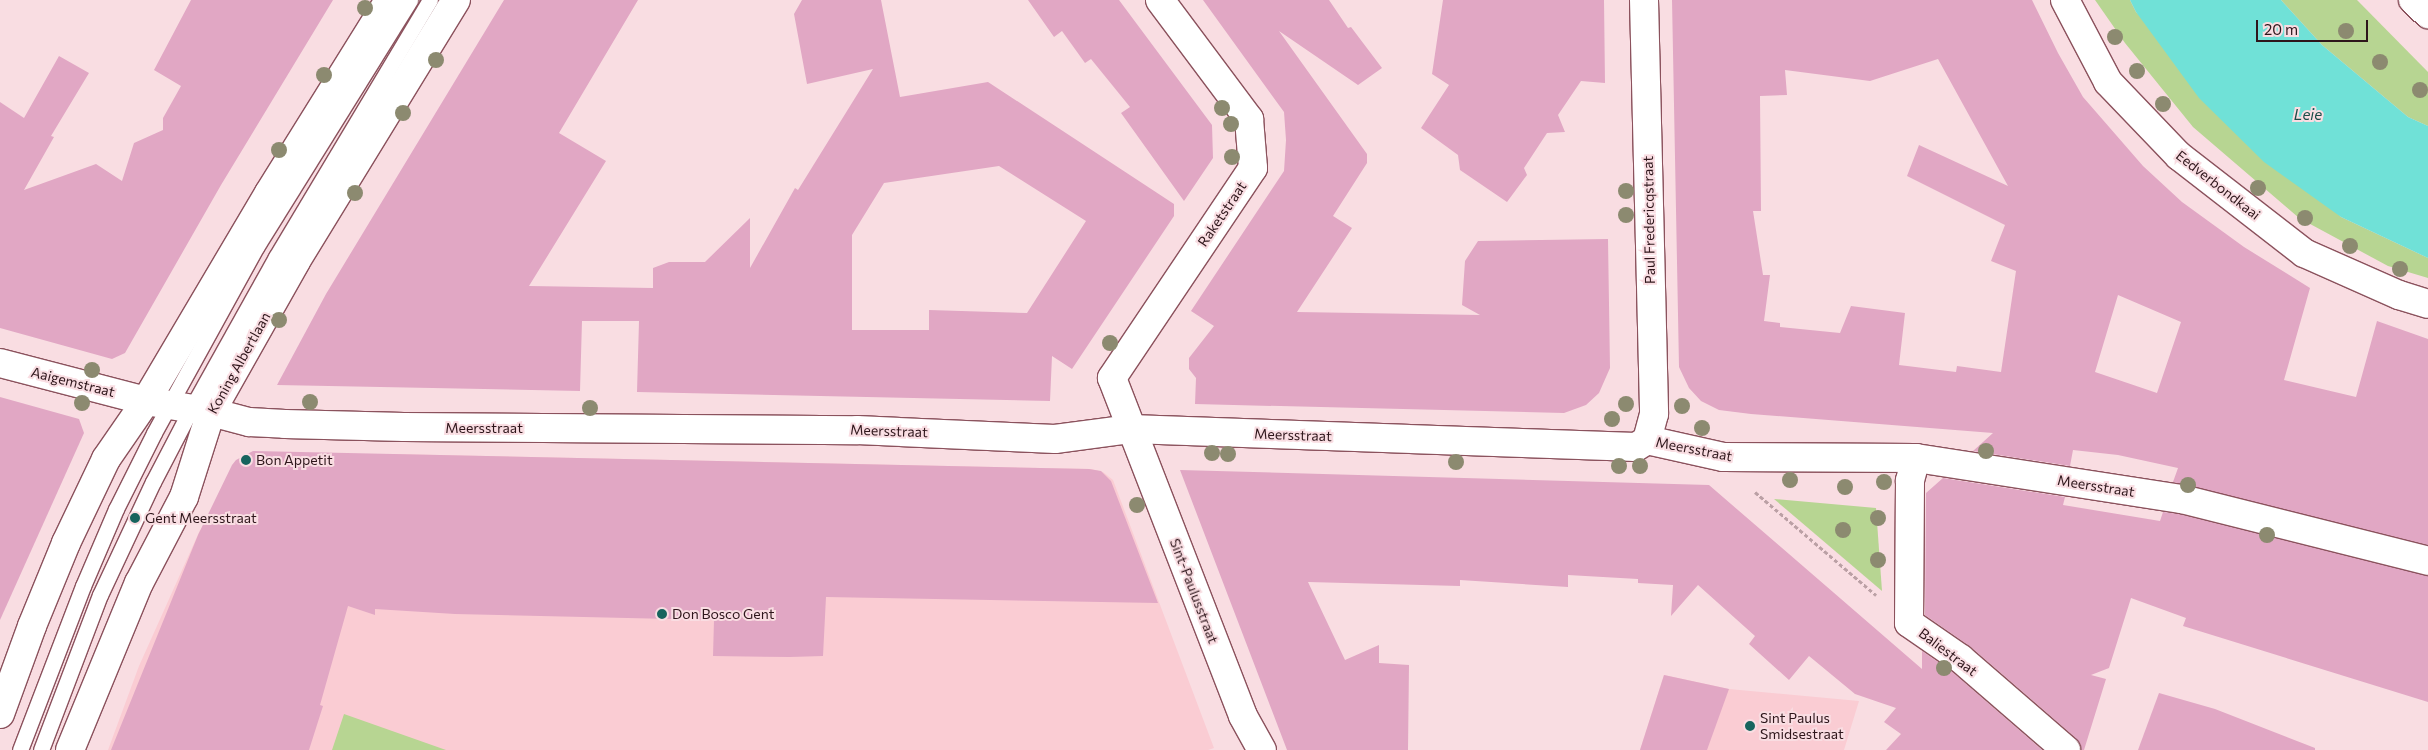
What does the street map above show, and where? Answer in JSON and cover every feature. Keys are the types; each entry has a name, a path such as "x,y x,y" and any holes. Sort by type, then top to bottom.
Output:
{"street":[{"name":"Koning Albertlaan","path":"70,750 139,583 184,497 179,406 269,193 389,0"},
{"name":"Koning Albertlaan","path":"0,714 32,626 66,544 106,459 179,406 296,261 456,0"},
{"name":"Raketstraat","path":"1131,429 1112,378 1253,168 1249,119 1160,0"},
{"name":"Paul Fredericqstraat","path":"1644,0 1654,414 1647,440"},
{"name":"Eedverbondkaai","path":"2066,0 2108,82 2179,156 2304,253 2399,295 2428,304"},
{"path":"2413,0 2428,14"},
{"name":"Aaigemstraat","path":"0,363 179,406"},
{"name":"Meersstraat","path":"179,406 249,422 404,428 857,430 1055,438 1131,429 1636,447 1647,440 1723,457 1916,458 2182,499 2428,562"},
{"name":"Sint-Paulusstraat","path":"1131,429 1242,716 1262,750"},
{"name":"Baliestraat","path":"1916,458 1910,481 1909,623 1961,660 2066,750"}],"lane":[{"path":"41,750 100,596 138,511 179,406 257,246 410,0"},
{"path":"20,750 83,586 116,509 179,406 276,258 430,0"}],"path":[{"path":"1753,490 1909,623"}],"shaded area":[{"name":"Don Bosco Gent","path":"389,454 1091,469 1103,472 1113,480 1214,748 1208,750 108,750 139,666 200,530 352,580"},
{"name":"Sint Paulus Smidsestraat","path":"1664,675 1729,689 1859,701 1844,750 1640,750"}],"green space":[{"path":"2095,0 2130,0 2136,12 2341,217 2428,258 2428,278 2388,266 2299,218 2193,127 2125,43"},
{"path":"2281,0 2357,0 2428,72 2428,126 2408,117 2322,45"},
{"path":"1774,499 1876,508 1882,591"},
{"path":"344,714 446,750 332,750"}],"water":[{"name":"Leie","path":"2130,0 2281,0 2322,45 2408,117 2428,126 2428,258 2341,217 2264,162 2199,98 2136,12"}],"building":[{"path":"191,0 333,0 221,185 125,353 112,359 0,328 0,102 24,118 59,56 89,73 51,136 54,137 24,190 96,164 122,181 134,143 163,130 163,118 181,86 154,70"},
{"path":"504,0 638,0 559,133 606,161 529,286 653,288 653,268 669,262 705,262 750,218 750,268 795,188 798,190 873,69 807,84 794,14 802,0 881,0 900,97 988,82 1174,204 1174,216 1072,369 1052,356 1050,401 637,392 639,321 582,321 580,391 277,385 326,294","holes":["999,166 1086,221 1027,313 929,310 929,330 852,330 852,235 884,183"]},
{"path":"1028,0 1119,0 1212,125 1213,158 1184,201 1121,113 1130,107 1091,59 1085,63 1062,31 1054,37"},
{"path":"1203,0 1329,0 1348,28 1351,27 1382,68 1358,85 1279,31 1367,154 1367,163 1333,216 1352,228 1297,312 1480,315 1462,305 1465,261 1478,241 1608,239 1610,368 1599,393 1586,405 1564,413 1195,404 1196,378 1189,369 1189,358 1214,326 1191,311 1284,171 1286,140 1284,112"},
{"path":"1443,0 1604,0 1605,83 1581,81 1558,115 1565,132 1547,133 1524,168 1527,175 1507,202 1460,170 1458,155 1421,128 1449,85 1432,74"},
{"path":"1672,0 2032,0 2058,53 2083,97 2143,166 2182,202 2244,247 2310,288 2284,380 2356,397 2377,321 2428,339 2428,545 2173,482 2178,468 2118,455 2073,450 2070,466 1973,451 1993,433 1719,410 1701,401 1689,388 1679,367","holes":["1938,59 2008,186 1919,145 1907,176 2005,225 1991,261 2016,271 2001,372 1957,366 1956,372 1899,365 1905,313 1851,306 1840,333 1780,327 1780,323 1764,321 1770,275 1763,275 1753,211 1761,211 1760,96 1787,95 1785,70 1870,81","2118,295 2181,322 2157,393 2095,372"]},
{"path":"0,397 79,419 84,433 0,620"},
{"path":"253,451 1089,469 1101,471 1111,481 1158,603 826,597 823,656 790,657 713,656 714,620 455,614 375,609 375,615 348,606 320,705 323,706 309,750 111,750 198,535 232,465 236,460"},
{"path":"1180,470 1709,485 1922,669 1922,651 1951,671 2042,750 1886,750 1901,734 1884,722 1896,708 1855,694 1809,656 1789,680 1749,644 1755,636 1698,585 1671,616 1673,585 1638,583 1638,579 1568,575 1568,587 1460,580 1460,586 1308,582 1345,660 1379,645 1379,663 1409,665 1408,750 1287,750"},
{"path":"1943,478 2065,497 2063,505 2160,521 2163,512 2179,514 2428,576 2428,702 2183,626 2186,618 2131,598 2109,668 2091,675 2106,679 2084,750 2081,750 2076,738 1971,647 1925,615 1926,493"},
{"path":"1664,675 1729,689 1707,750 1640,750"},
{"path":"2159,693 2215,709 2315,748 2315,750 2138,750"}],"place":[{"name":"Bon Appetit","path":"246,460"},
{"name":"Gent Meersstraat","path":"135,518"},
{"name":"Don Bosco Gent","path":"662,614"},
{"name":"Sint Paulus Smidsestraat","path":"1750,726"}]}
